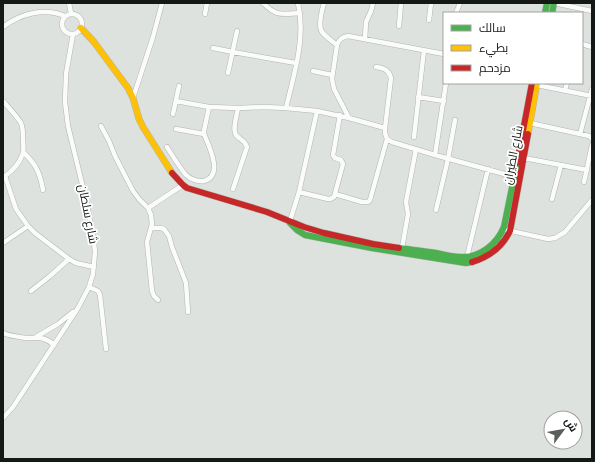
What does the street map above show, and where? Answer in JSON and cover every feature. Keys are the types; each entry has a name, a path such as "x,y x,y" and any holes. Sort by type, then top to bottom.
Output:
{"street":[{"path":"69,3 71,13"},
{"path":"133,98 153,37 162,3"},
{"path":"205,14 207,3"},
{"path":"263,3 272,12 278,14 300,13"},
{"path":"286,108 301,32 298,3"},
{"path":"324,3 320,24 321,29 323,33 337,45"},
{"path":"365,39 366,22 373,3"},
{"path":"399,26 401,3"},
{"path":"429,20 431,3"},
{"path":"554,3 592,11"},
{"path":"3,27 24,15 39,12 57,13 65,16"},
{"path":"81,28 73,34 63,30 61,23 65,16 71,13 78,15 82,25 81,28 128,88 143,127 174,176 183,185 192,190 267,212 290,221 297,230 305,234 459,262 471,263 482,259 503,242 510,231"},
{"path":"228,74 237,31"},
{"name":"شارع سلطان","path":"3,418 13,407 36,374 78,308 89,287 94,267 95,252 90,215 68,126 64,102 66,74 73,34"},
{"path":"349,118 334,89 332,75 337,45 339,40 343,37 348,36 443,54"},
{"path":"213,48 296,63"},
{"path":"414,136 424,50"},
{"path":"335,194 365,203 370,200 387,139 385,128 391,78 390,73 386,70 376,67"},
{"path":"313,71 332,75"},
{"path":"435,155 446,84"},
{"path":"535,84 591,96"},
{"name":"شارع الطيران","path":"510,231 530,123 535,84"},
{"name":"شارع الطيران","path":"503,230 535,84"},
{"path":"565,90 567,84"},
{"path":"173,114 178,86"},
{"path":"580,134 592,88"},
{"path":"418,97 444,100"},
{"path":"176,100 209,107 286,108 317,111 340,115 385,128"},
{"path":"3,101 22,124 23,152 18,163 4,177 16,209 35,234 68,259 76,263 94,267"},
{"path":"167,147 187,175 194,180 202,181 209,178 213,174 214,163 204,134 204,128 209,107"},
{"path":"233,189 247,146 245,141 236,135 234,131 238,108"},
{"path":"290,221 299,192 317,111"},
{"path":"299,192 330,199 334,196 343,163 333,155 340,115"},
{"path":"436,210 448,159 455,120"},
{"path":"530,123 589,136 592,139"},
{"path":"101,126 135,195 148,208 151,215 152,220 148,238 148,247 152,291 158,300"},
{"path":"176,129 204,134"},
{"path":"387,139 392,142 448,159 515,175"},
{"path":"584,182 592,145"},
{"path":"402,248 408,213 406,202 416,149"},
{"path":"23,152 34,163 39,171 43,190"},
{"path":"524,158 587,170"},
{"path":"552,198 561,165"},
{"path":"467,257 488,169"},
{"path":"148,208 183,185"},
{"path":"373,246 402,248 467,257 486,250 496,241 503,230 548,239 554,238 565,232 592,200"},
{"path":"3,243 28,226"},
{"path":"151,228 164,229 169,236 186,283 188,312"},
{"path":"31,291 68,259"},
{"path":"89,287 98,292 100,295 106,349"},
{"path":"34,338 58,324 78,308"},
{"path":"3,333 21,337 45,339 54,345"}],"traffic: fast":[{"path":"545,12 547,3"},
{"path":"552,12 554,3"},
{"path":"399,248 461,257 475,255 487,249 497,239 504,227 517,163"},
{"path":"290,223 305,235 372,248 466,263 472,262"}],"traffic: slow":[{"path":"81,28 94,42 128,88 143,127 172,173"},
{"path":"528,134 537,84"}],"traffic: jam":[{"path":"517,163 532,84"},
{"path":"472,262 484,257 499,247 510,231 528,134"},
{"path":"172,173 187,188 267,212 304,227 373,244 399,248"}]}
